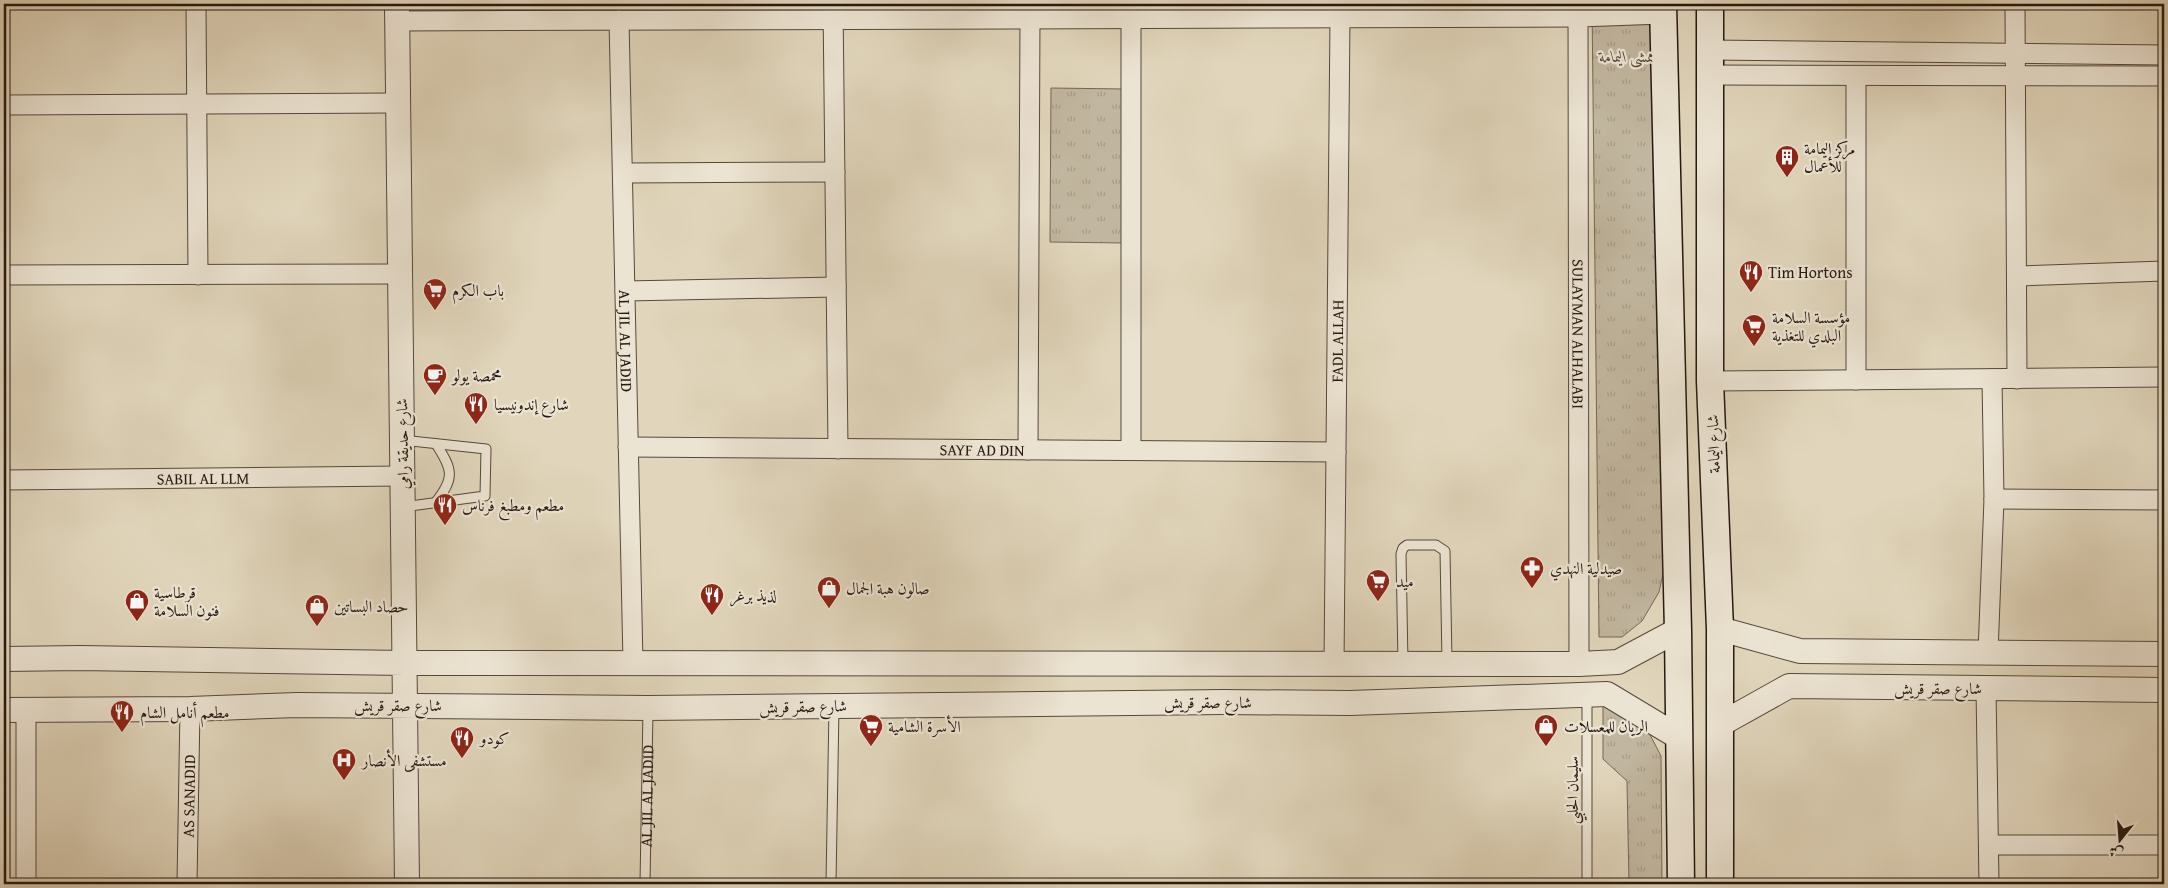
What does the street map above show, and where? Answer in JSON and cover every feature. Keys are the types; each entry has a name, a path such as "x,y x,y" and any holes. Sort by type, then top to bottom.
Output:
{"main road":[{"name":"شارع اليمامة","path":"1710,4 1710,381 1720,629 1720,884"},
{"path":"1663,9 1678,630 1681,884"},
{"path":"1669,260 1710,259"}],"street":[{"path":"196,4 195,104 198,275"},
{"path":"2015,4 2017,378"},
{"path":"397,12 620,20 833,11 1030,18 1131,17 1173,11 1340,17 1663,9"},
{"path":"833,11 838,449"},
{"name":"SULAYMAN ALHALABI","path":"1579,11 1579,664"},
{"name":"شارع حديقة رامي","path":"397,12 407,884"},
{"path":"1131,17 1131,450"},
{"name":"FADL ALLAH","path":"1334,665 1340,17"},
{"path":"1028,450 1030,18"},
{"name":"AL JIL AL JADID","path":"620,20 634,662"},
{"path":"1710,50 2164,55"},
{"path":"1710,75 2164,76"},
{"path":"1856,76 1856,380"},
{"path":"4,105 398,103"},
{"path":"623,173 835,172"},
{"path":"2017,276 2164,272"},
{"path":"4,275 400,274"},
{"path":"625,291 836,287"},
{"path":"1710,381 2164,377"},
{"path":"1988,653 1994,499 1992,379"},
{"name":"SAYF AD DIN","path":"628,447 1336,452"},
{"name":"SABIL AL LLM","path":"4,480 402,476"},
{"path":"1994,499 2164,500"},
{"path":"1720,629 1800,651 1849,653 2164,654"},
{"path":"4,659 80,658 404,663 1579,664 1618,662 1678,630"},
{"path":"1848,688 1849,653"},
{"path":"1496,664 1486,676 1486,686 1502,700"},
{"path":"1451,665 1470,674 1470,685 1458,701"},
{"name":"شارع صقر قريش","path":"1721,724 1789,686 2164,690"},
{"path":"1986,688 1989,884"},
{"name":"شارع صقر قريش","path":"15,710 190,709 297,705 648,708 1214,702 1350,703 1502,700 1607,694 1680,738"},
{"name":"AS SANADID","path":"187,884 190,709"},
{"path":"15,710 26,884"},
{"path":"1989,845 2164,844"}],"lane":[{"path":"402,440 486,449 485,496 403,507"},
{"path":"435,503 448,487 450,465 436,444"},
{"path":"1403,664 1401,554 1406,545 1436,545 1444,551 1451,665"},
{"name":"سليمان الحلبي","path":"1587,696 1587,884"},
{"path":"831,884 834,706"},
{"name":"AL JIL AL JADID","path":"645,884 648,708"}],"green space":[{"name":"ممشى اليمامة","path":"1592,4 1660,4 1665,565 1659,592 1642,621 1622,637 1599,637"},
{"path":"1051,88 1125,89 1123,243 1050,242"},
{"path":"1603,703 1646,727 1661,756 1662,884 1629,884 1627,781 1603,759"}],"place":[{"name":"مركز اليمامة للأعمال","path":"1787,178"},
{"name":"Tim Hortons","path":"1751,293"},
{"name":"باب الكرم","path":"435,311"},
{"name":"مؤسسة السلامة البلدي للتغذية","path":"1754,347"},
{"name":"محمصة يولو","path":"435,396"},
{"name":"شارع إندونيسيا","path":"476,425"},
{"name":"مطعم ومطبغ فرناس","path":"445,526"},
{"name":"صيدلية النهدي","path":"1532,589"},
{"name":"ميد","path":"1378,602"},
{"name":"صالون هبة الجمال","path":"829,609"},
{"name":"لذيذ برغر","path":"712,616"},
{"name":"قرطاسية فنون السلامة","path":"137,622"},
{"name":"حصاد البساتين","path":"317,627"},
{"name":"مطعم أنامل الشام","path":"122,733"},
{"name":"الأسرة الشامية","path":"871,747"},
{"name":"الريان للمعسلات","path":"1546,747"},
{"name":"كودو","path":"462,759"},
{"name":"مستشفى الأنصار","path":"344,781"}]}
